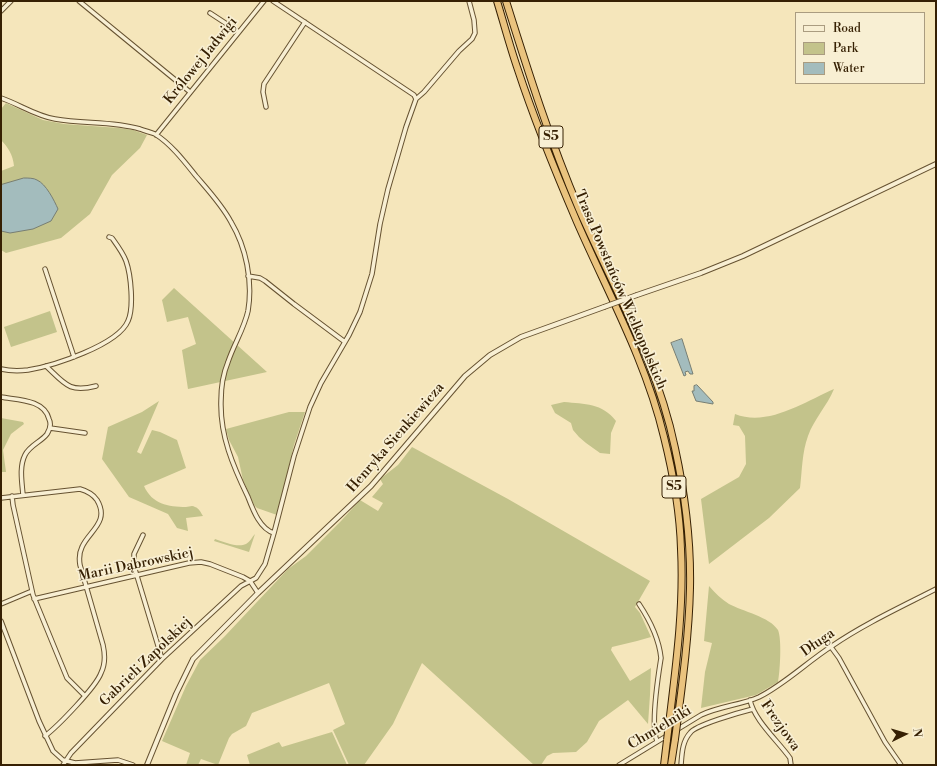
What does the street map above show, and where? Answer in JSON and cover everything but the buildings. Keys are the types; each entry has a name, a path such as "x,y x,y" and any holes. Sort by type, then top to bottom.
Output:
{"highway":[{"name":"Trasa Powstańców Wielkopolskich","path":"497,1 518,71 545,144 577,222 633,344 648,381 664,436 676,500 681,548 682,580 680,624 664,765"},
{"name":"Trasa Powstańców Wielkopolskich","path":"506,1 556,151 591,236 635,327 660,392 669,423 684,496 690,559 687,644 671,765"}],"street":[{"path":"1,11 11,1"},
{"path":"79,1 190,92"},
{"name":"Królowej Jadwigi","path":"156,135 264,1"},
{"path":"273,1 414,96 416,99 424,92 459,51 472,39 475,33 475,27 469,1"},
{"path":"210,13 239,32"},
{"path":"266,107 263,92 264,84 305,22"},
{"path":"1,98 54,119 109,123 135,128 156,135 178,153 230,220 244,251 248,276 249,297 245,321 228,362 222,384 222,424 228,451 253,509 264,527 268,531 274,533"},
{"name":"Gabrieli Zapolskiej","path":"63,765 71,753 162,659 241,586 256,578 265,564 294,456 310,407 321,383 345,342 360,312 370,281 387,195 406,127 416,99"},
{"name":"Henryka Sienkiewicza","path":"147,765 176,694 193,659 258,593 371,486 457,384 482,361 500,348 521,337 743,256 936,164"},
{"path":"1,369 23,370 46,366 74,357 99,346 124,328 129,318 131,297 127,265 123,255 112,238 109,237"},
{"path":"45,269 74,357"},
{"path":"248,276 260,278 265,281 345,342"},
{"path":"46,366 68,386 75,389 84,389 96,386"},
{"path":"1,397 40,405 49,417 50,428 45,436 30,448 25,455 22,465 23,495"},
{"path":"50,428 84,433"},
{"path":"1,498 80,489 90,493 96,498 101,510 100,521 83,545 79,559 102,640 104,659 101,673 98,679 46,736"},
{"path":"12,496 34,599 67,678 84,695"},
{"path":"143,535 134,554 134,566 162,659"},
{"name":"Marii Dąbrowskiej","path":"34,599 188,563 201,562 244,577 250,581"},
{"path":"250,581 258,593"},
{"name":"Długa","path":"712,710 750,700 770,690 831,646 879,618 936,589"},
{"path":"1,604 32,591"},
{"path":"640,604 650,621 660,651 654,721 654,734 657,741"},
{"path":"1,621 53,751 65,761 80,763 118,760 133,765"},
{"path":"831,646 890,749 901,765"},
{"name":"Frezjowa","path":"750,700 753,709 761,721 790,758 791,765"},
{"path":"681,765 684,741 690,731 709,723 753,709"},
{"name":"Chmielniki","path":"620,765 657,741 712,710"}],"green space":[{"path":"6,103 43,120 64,124 133,130 147,135 140,148 112,175 90,214 61,238 6,253 1,250 1,171 14,166 13,158 10,152 1,140 1,109"},
{"path":"174,288 267,372 188,389 182,350 196,344 188,317 167,322 162,300"},
{"path":"50,311 57,332 11,347 4,327"},
{"path":"834,389 808,436 803,455 800,488 769,518 709,564 701,499 739,477 746,464 745,436 739,426 733,425 735,414 747,417 773,415 798,406"},
{"path":"159,401 137,452 141,454 152,430 160,432 177,440 186,468 144,486 151,497 156,501 167,505 186,507 193,506 199,509 203,516 186,518 188,531 177,528 168,514 129,497 102,459 108,427 142,412"},
{"path":"564,402 586,404 599,408 611,415 616,421 611,433 610,454 600,453 586,443 573,430 571,423 555,413 551,405"},
{"path":"289,412 305,412 294,445 277,515 257,508 254,505 243,480 238,457 229,440 226,429"},
{"path":"1,418 23,422 24,424 11,434 3,450 6,472 1,472"},
{"path":"412,447 508,499 650,581 635,607 640,613 651,637 612,647 611,650 630,681 651,668 648,724 628,700 599,721 587,742 576,752 553,753 547,756 541,765 534,765 422,663 393,724 364,765 349,765 333,730 345,724 329,683 252,713 246,726 232,734 229,738 218,765 201,759 198,765 186,765 190,753 162,741 186,686 200,660 224,637 288,569 306,556 360,500 378,511 383,503 372,497 383,484 380,479 398,465"},
{"path":"255,534 249,552 214,541 215,539 231,544 243,545 249,542"},
{"path":"709,586 718,596 729,604 769,621 774,625 779,634 780,664 778,682 756,695 701,708 705,672 712,643 704,641"},
{"path":"332,732 347,765 250,765 247,755 279,742 282,747"}],"water":[{"path":"24,178 34,179 44,185 58,209 51,221 33,229 10,233 1,231 1,185"},
{"path":"682,339 693,374 690,374 688,371 685,372 686,375 684,376 671,343"},
{"path":"697,385 713,402 713,404 696,401 692,391 694,391 694,386"}]}
